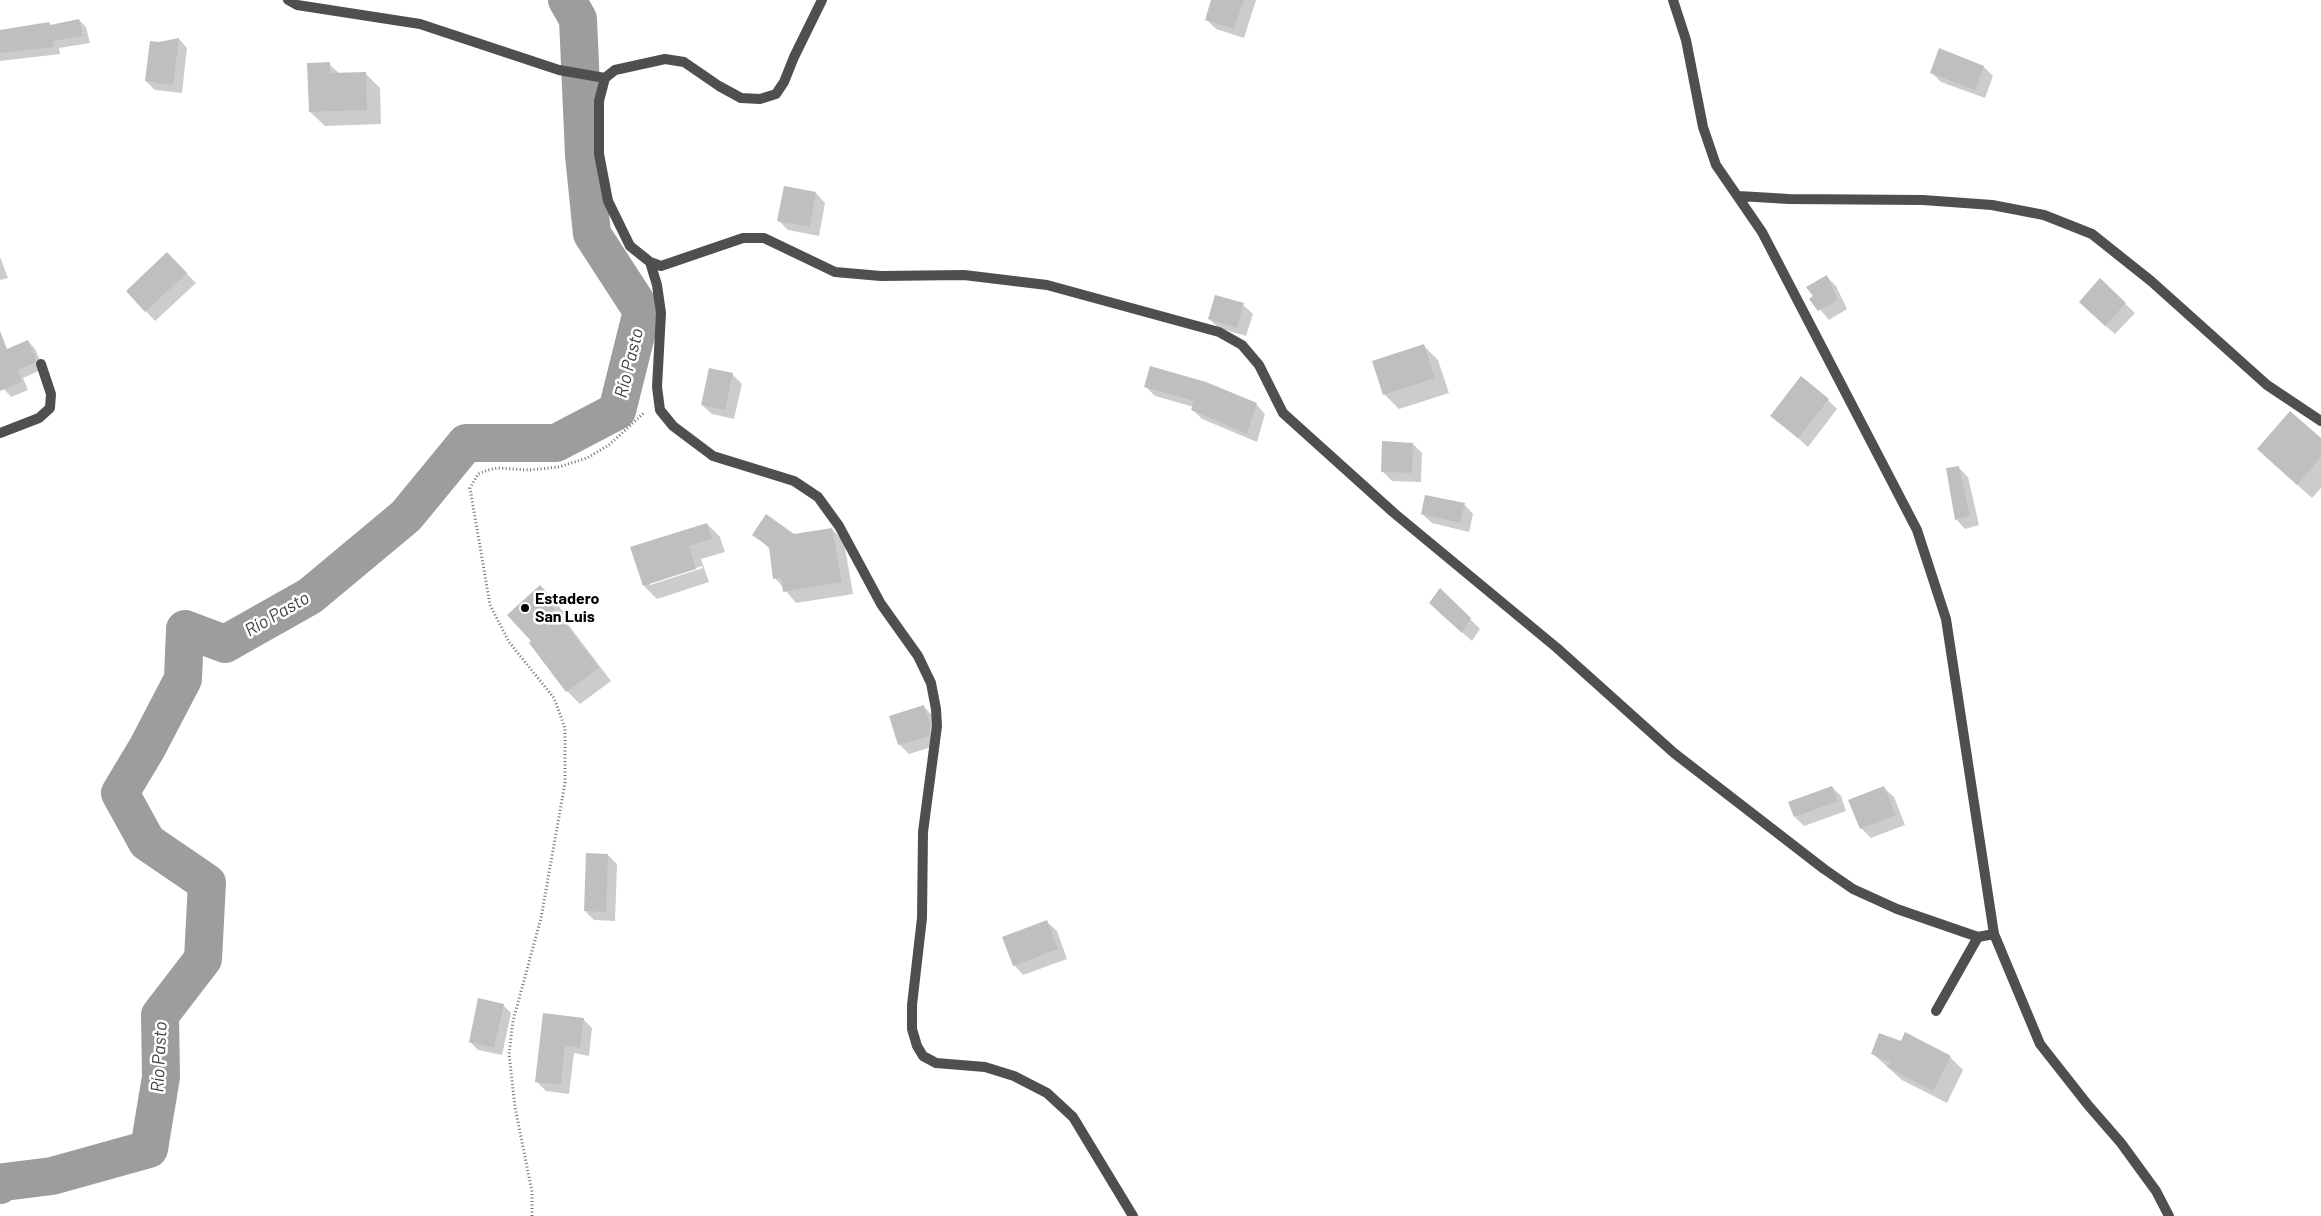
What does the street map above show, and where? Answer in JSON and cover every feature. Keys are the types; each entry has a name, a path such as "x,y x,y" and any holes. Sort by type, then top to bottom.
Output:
{"street":[{"path":"288,0 297,5 420,24 559,70 605,78"},
{"path":"822,0 784,82 776,94 760,99 741,98 719,86 684,62 665,58 615,70 605,78 599,101 599,154 608,201 630,246 650,262 661,266 743,238 764,238 835,272 881,276 964,275 1047,285 1219,332 1242,345 1259,365 1284,413 1302,430 1394,513 1557,648 1674,754 1824,870 1853,889 1897,909 1978,937 1994,934"},
{"path":"1673,0 1686,40 1702,127 1716,165 1762,232 1917,530 1946,619 1994,934 2040,1044 2121,1143 2156,1191 2169,1216"},
{"path":"1739,196 1789,199 1923,200 1992,204 2044,215 2092,234 2151,281 2266,384 2321,421"},
{"path":"650,262 657,285 661,313 657,398 660,410 673,426 712,456 794,480 818,497 839,526 881,604 918,656 931,683 937,726 923,832 922,918 912,1006 912,1029 916,1046 923,1056 936,1063 985,1067 1014,1076 1047,1093 1072,1117 1132,1216"},
{"path":"0,433 39,418 50,408 51,394 41,364"},
{"path":"1936,1011 1978,937"}],"path":[{"path":"532,1216 532,1192 515,1107 509,1054 513,1021 541,918 565,783 565,728 554,698 509,642 490,605 470,488 478,474 488,470 497,468 529,470 559,467 587,458 609,445 657,398"}],"building":[{"path":"1211,0 1244,0 1234,29 1205,20"},
{"path":"79,19 83,36 53,41 54,47 0,53 0,30 49,22 50,25"},
{"path":"179,38 173,85 145,81 150,41 159,42"},
{"path":"1939,48 1984,66 1975,90 1930,73"},
{"path":"330,62 330,73 366,72 367,110 309,112 307,63"},
{"path":"784,186 816,192 810,227 777,221"},
{"path":"167,252 187,273 145,312 126,291"},
{"path":"1827,275 1838,300 1818,311 1809,299 1813,296 1806,287"},
{"path":"2100,278 2126,303 2105,326 2079,302"},
{"path":"1215,295 1244,303 1237,328 1208,319"},
{"path":"0,331 7,349 28,340 36,359 34,363 17,370 22,382 0,391"},
{"path":"1424,344 1435,378 1383,395 1372,361"},
{"path":"1150,366 1206,382 1257,403 1247,434 1191,410 1194,401 1144,387"},
{"path":"709,368 733,373 725,410 701,405"},
{"path":"1801,376 1829,399 1798,438 1770,416"},
{"path":"2290,411 2321,438 2321,457 2297,485 2257,449"},
{"path":"1382,441 1413,443 1412,473 1381,472"},
{"path":"1959,466 1970,516 1955,520 1946,468"},
{"path":"1425,495 1465,503 1460,523 1421,514"},
{"path":"766,514 794,534 832,528 842,582 783,592 781,578 773,579 769,547 752,535"},
{"path":"707,523 712,539 689,546 696,569 643,586 630,547"},
{"path":"540,585 555,602 552,606 599,668 566,692 529,643 531,641 507,615"},
{"path":"1440,588 1471,618 1462,633 1429,603"},
{"path":"924,705 930,724 929,736 898,745 889,716"},
{"path":"1832,786 1838,801 1794,817 1788,802"},
{"path":"1884,786 1896,815 1860,829 1848,800"},
{"path":"586,853 608,854 606,912 584,911"},
{"path":"1047,920 1058,949 1013,966 1002,937"},
{"path":"478,998 504,1004 494,1048 469,1042"},
{"path":"543,1013 584,1018 580,1048 565,1045 561,1085 535,1082"},
{"path":"1905,1032 1951,1056 1933,1091 1887,1067 1890,1062 1871,1054 1879,1033 1901,1041"}],"waterway":[{"name":"Río Pasto","path":"0,1185 4,1182 52,1176 149,1149 161,1077 160,1015 203,959 207,883 147,842 120,793 147,748 183,679 185,629 225,644 310,596 406,516 466,443 556,443 617,411 642,311 592,234 584,155 578,19 567,0"}],"place":[{"name":"Estadero San Luis","path":"525,608"}]}
